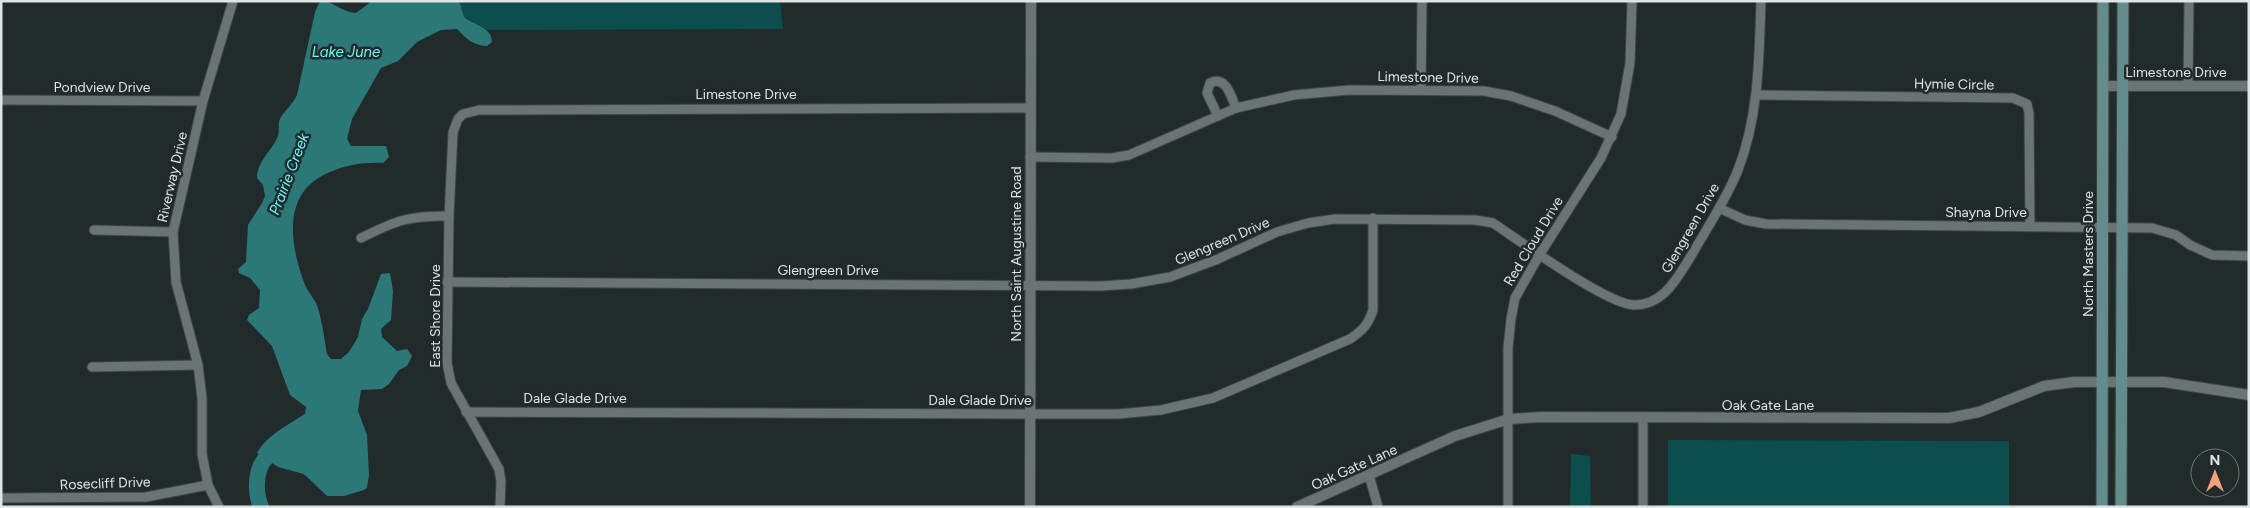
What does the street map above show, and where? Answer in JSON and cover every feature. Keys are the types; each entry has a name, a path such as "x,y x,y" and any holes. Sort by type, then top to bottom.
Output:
{"main road":[{"name":"North Masters Drive","path":"2102,507 2103,1"},
{"path":"2121,507 2123,1"}],"street":[{"name":"Riverway Drive","path":"219,507 208,485 202,454 202,398 198,365 176,282 173,232 203,101 233,1"},
{"name":"North Saint Augustine Road","path":"1030,507 1031,1"},
{"path":"1421,90 1422,1"},
{"name":"Red Cloud Drive","path":"1508,507 1508,348 1510,319 1515,298 1521,284 1601,158 1612,137 1621,114 1629,72 1632,1"},
{"name":"Glengreen Drive","path":"448,282 1116,285 1170,277 1218,259 1277,232 1292,228 1335,218 1373,218 1475,220 1493,224 1593,289 1617,301 1633,305 1652,302 1672,287 1719,208 1742,158 1756,95 1761,1"},
{"path":"2188,85 2189,1"},
{"path":"1218,116 1207,93 1210,83 1215,80 1221,81 1226,86 1236,108"},
{"name":"Limestone Drive","path":"2104,86 2249,86"},
{"name":"Limestone Drive","path":"1030,157 1112,158 1129,155 1236,108 1280,97 1316,92 1484,91 1511,96 1541,105 1612,137"},
{"name":"Hymie Circle","path":"1756,95 2014,98 2027,104 2029,113 2030,226"},
{"name":"Pondview Drive","path":"1,100 203,101"},
{"name":"Limestone Drive","path":"463,114 488,109 1030,108"},
{"name":"East Shore Drive","path":"463,114 458,119 453,132 449,216 447,363 451,383 499,469 501,481 500,507"},
{"name":"Shayna Drive","path":"1719,208 1745,220 1766,224 2152,228 2165,231 2212,255 2249,256"},
{"path":"361,238 395,221 417,216 449,216"},
{"name":"Dale Glade Drive","path":"466,412 1118,414 1161,410 1213,398 1350,339 1369,323 1373,310 1373,218"},
{"path":"94,230 173,232"},
{"path":"92,367 198,365"},
{"name":"Oak Gate Lane","path":"1297,507 1455,436 1509,419 1541,416 1949,418 1994,406 2044,386 2074,382 2181,384 2249,396"},
{"path":"1643,418 1643,507"},
{"path":"1369,475 1378,507"},
{"name":"Rosecliff Drive","path":"1,498 146,497 208,485"}],"shaded area":[{"path":"459,1 780,1 783,29 488,30 464,17"},
{"path":"1668,440 2009,441 2009,507 1668,507"},
{"path":"1571,454 1590,456 1591,507 1570,507"}],"water":[{"name":"Lake June","path":"323,1 346,11 356,13 372,1 459,1 464,17 486,30 492,42 487,46 477,44 470,41 457,29 441,30 417,42 398,61 381,68 352,119 347,139 351,146 386,146 389,157 383,163 349,166 317,179 306,189 299,200 294,214 293,228 296,257 305,285 317,305 327,354 331,359 341,359 349,352 358,337 362,319 368,309 381,274 390,273 393,291 391,320 381,329 382,337 397,351 407,349 412,356 407,366 399,370 389,384 382,389 361,390 358,411 367,435 369,475 367,488 344,496 327,496 304,474 278,467 257,453 272,436 305,414 306,407 290,395 272,346 247,320 249,315 259,308 260,290 250,278 239,273 238,269 246,262 248,225 265,196 263,185 257,178 259,166 278,136 280,119 297,95 315,12 319,3"}],"waterway":[{"name":"Prairie Creek","path":"261,507 257,489 259,470 267,457 282,447"}]}
